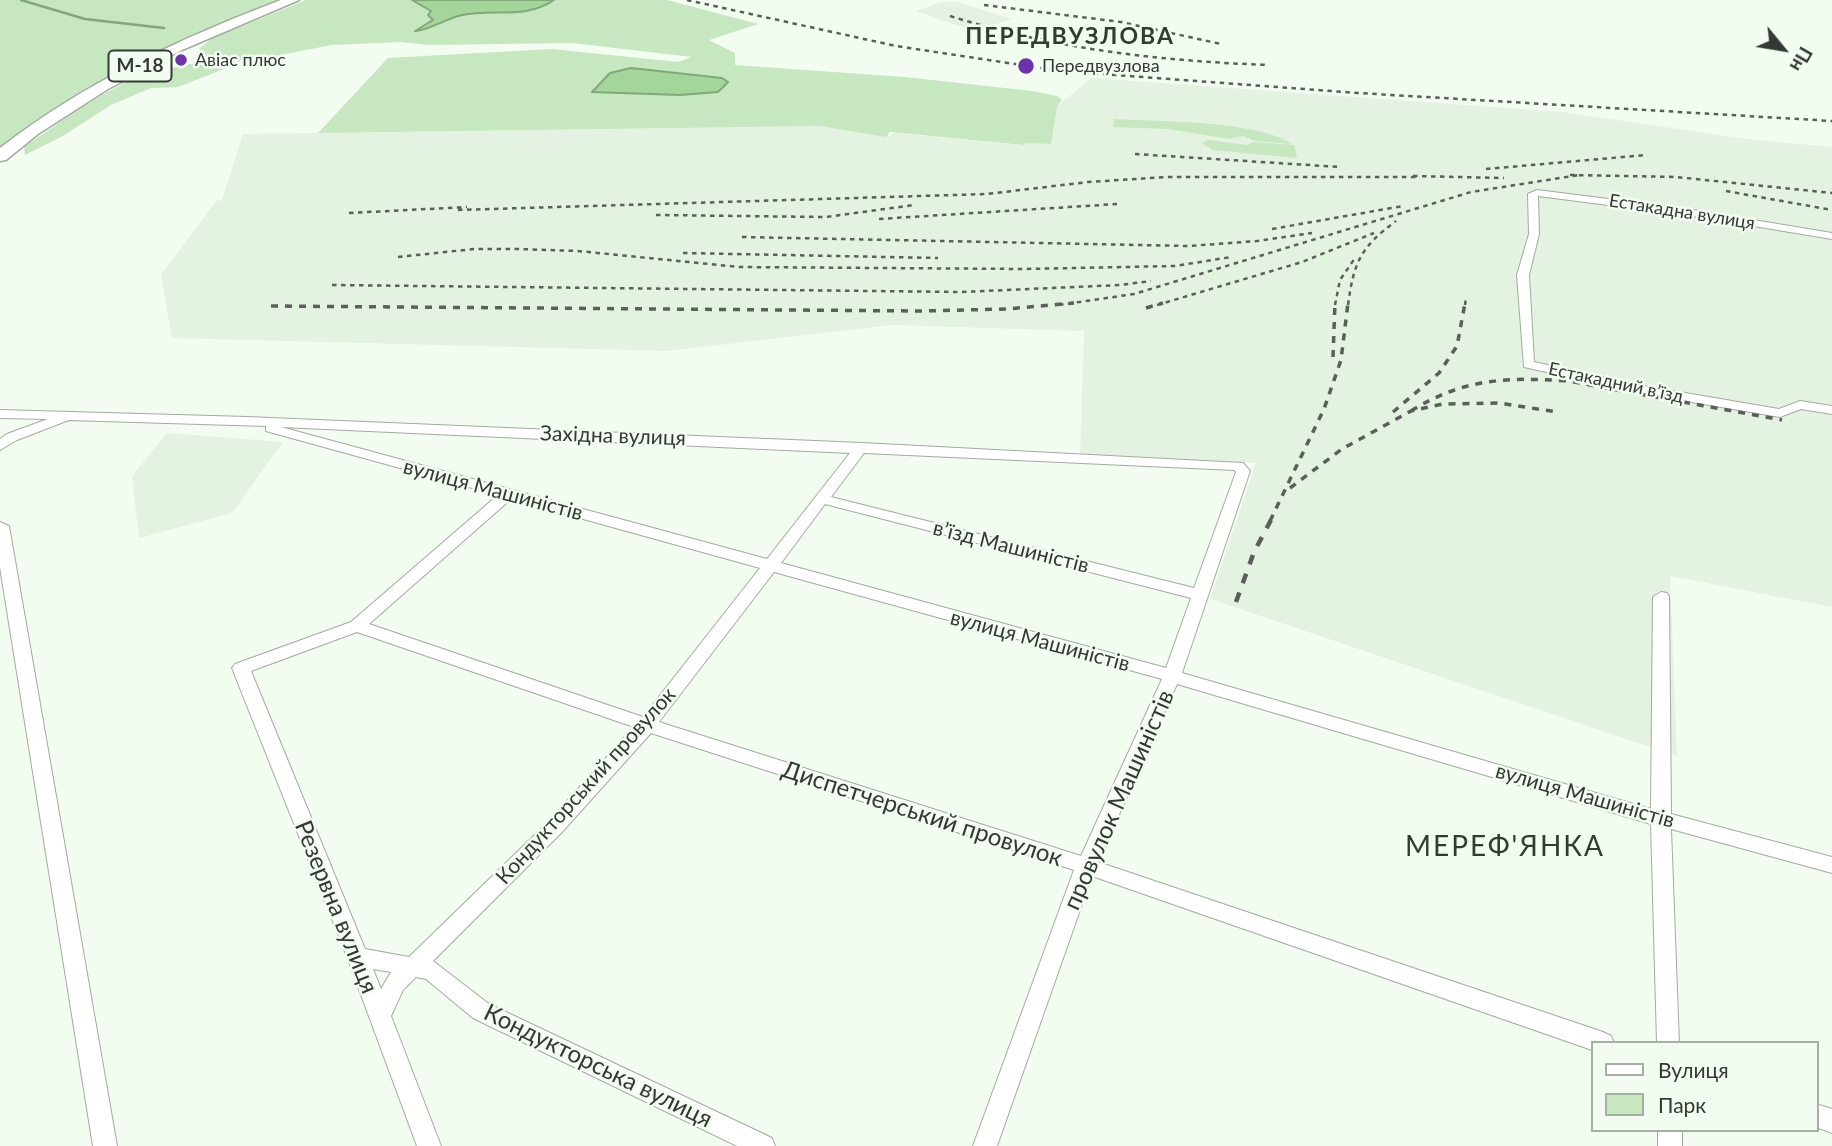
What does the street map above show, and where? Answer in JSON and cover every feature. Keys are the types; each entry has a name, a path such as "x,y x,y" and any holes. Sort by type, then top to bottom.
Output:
{"highway":[{"name":"М-18","path":"0,156 60,113 141,65 293,0"}],"street":[{"name":"Естакадна вулиця","path":"1532,194 1543,192 1687,212 1832,236"},
{"name":"Естакадний в’їзд","path":"1532,194 1534,234 1523,275 1528,364 1650,391 1780,413 1800,405 1832,410"},
{"name":"Західна вулиця","path":"0,414 247,421 1226,463"},
{"path":"0,446 12,437 72,415"},
{"name":"вулиця Машиністів","path":"247,421 768,567 1172,676 1661,819 1832,865"},
{"name":"Кондукторський провулок","path":"380,1016 395,982 555,827 647,725 862,447"},
{"name":"провулок Машиністів","path":"985,1146 1086,866 1172,676 1243,471 1238,466 1226,463"},
{"path":"357,626 509,493"},
{"name":"в’їзд Машиністів","path":"822,499 1200,595"},
{"path":"0,524 105,1146"},
{"path":"1661,597 1661,819 1668,1041"},
{"name":"Резервна вулиця","path":"357,626 241,668 358,957 429,1146"},
{"name":"Диспетчерський провулок","path":"357,626 647,725 1086,866 1597,1041"},
{"name":"Кондукторська вулиця","path":"358,957 431,970 481,1012 763,1146"}],"shaded area":[{"path":"412,0 554,0 532,10 520,12 462,15 415,31 433,20 428,15 431,11"},
{"path":"941,2 957,2 1012,19 973,31 916,11"},
{"path":"631,68 722,78 728,82 718,92 680,95 592,92 610,73"},
{"path":"1092,78 1563,112 1746,139 1832,147 1832,607 1670,576 1677,756 1210,599 1256,463 1080,457 1084,331 892,325 667,351 172,338 161,275 216,201 222,200 243,134 820,126 889,136 893,133 1023,145 1050,144 1057,106"},
{"path":"167,433 283,442 232,513 139,538 132,476"}],"green space":[{"path":"0,0 278,0 201,31 212,29 117,72 56,111 0,152"},
{"path":"306,0 412,0 432,11 433,19 419,32 460,15 522,12 544,6 554,0 667,0 758,24 709,40 735,53 735,65 905,77 1032,91 1057,96 1062,100 1057,106 1051,144 1024,145 890,132 886,137 820,126 318,133 388,58 552,49 678,62 692,57 573,43 428,45 400,42 332,45 243,62 242,56 240,61 224,69 178,87 151,88 111,105 61,137 25,155 24,147 109,91 146,73 201,60 194,58 206,52 199,49 211,39"},
{"path":"1114,119 1232,126 1276,136 1292,144 1255,141 1243,136 1229,139 1168,129 1113,127"},
{"path":"1208,140 1248,145 1253,142 1294,145 1297,158 1213,150 1202,143"}],"waterway":[{"path":"21,0 85,19 164,28"}],"railway":[{"path":"687,0 896,46 1061,71 1358,93 1832,121"},
{"path":"984,5 1121,22 1221,44"},
{"path":"950,16 1068,45 1147,56 1269,65"},
{"path":"1135,154 1340,167"},
{"path":"1486,169 1646,155"},
{"path":"1570,175 1578,175"},
{"path":"1071,303 1134,294 1471,192 1578,175"},
{"path":"1578,175 1676,177 1832,193"},
{"path":"1413,176 1504,178"},
{"path":"458,210 987,194 1088,182 1167,177 1420,177"},
{"path":"1726,191 1832,210"},
{"path":"879,219 1117,204"},
{"path":"656,215 826,217 914,205"},
{"path":"1272,229 1403,206"},
{"path":"349,213 467,207"},
{"path":"1348,305 1353,277 1361,256 1367,247 1396,221"},
{"path":"742,237 1189,246 1257,241 1312,233"},
{"path":"1157,305 1302,262 1374,233"},
{"path":"398,257 474,249 518,249 578,251 739,267 1023,269 1175,266 1231,257"},
{"path":"683,253 938,258"},
{"path":"1335,305 1340,280 1355,258"},
{"path":"332,285 962,292 1120,285 1151,281"},
{"path":"1465,305 1466,298"},
{"path":"271,306 920,311 1006,309 1071,303"},
{"path":"1059,305 1071,303"},
{"path":"1146,308 1163,303"},
{"path":"1333,357 1335,303"},
{"path":"1270,521 1324,409 1341,360 1348,303"},
{"path":"1393,412 1439,373 1457,346 1465,303"},
{"path":"1411,411 1430,400 1468,386 1525,379 1568,381 1782,420"},
{"path":"1411,411 1443,404 1499,403 1557,412"},
{"path":"1290,488 1342,449 1411,411"},
{"path":"1236,602 1254,552 1271,520"}],"place":[{"name":"Авіас плюс","path":"181,60"},
{"name":"Передвузлова","path":"1026,66"}],"district":[{"name":"ПЕРЕДВУЗЛОВА","path":"1070,37"},
{"name":"МЕРЕФ'ЯНКА","path":"1505,847"}]}
